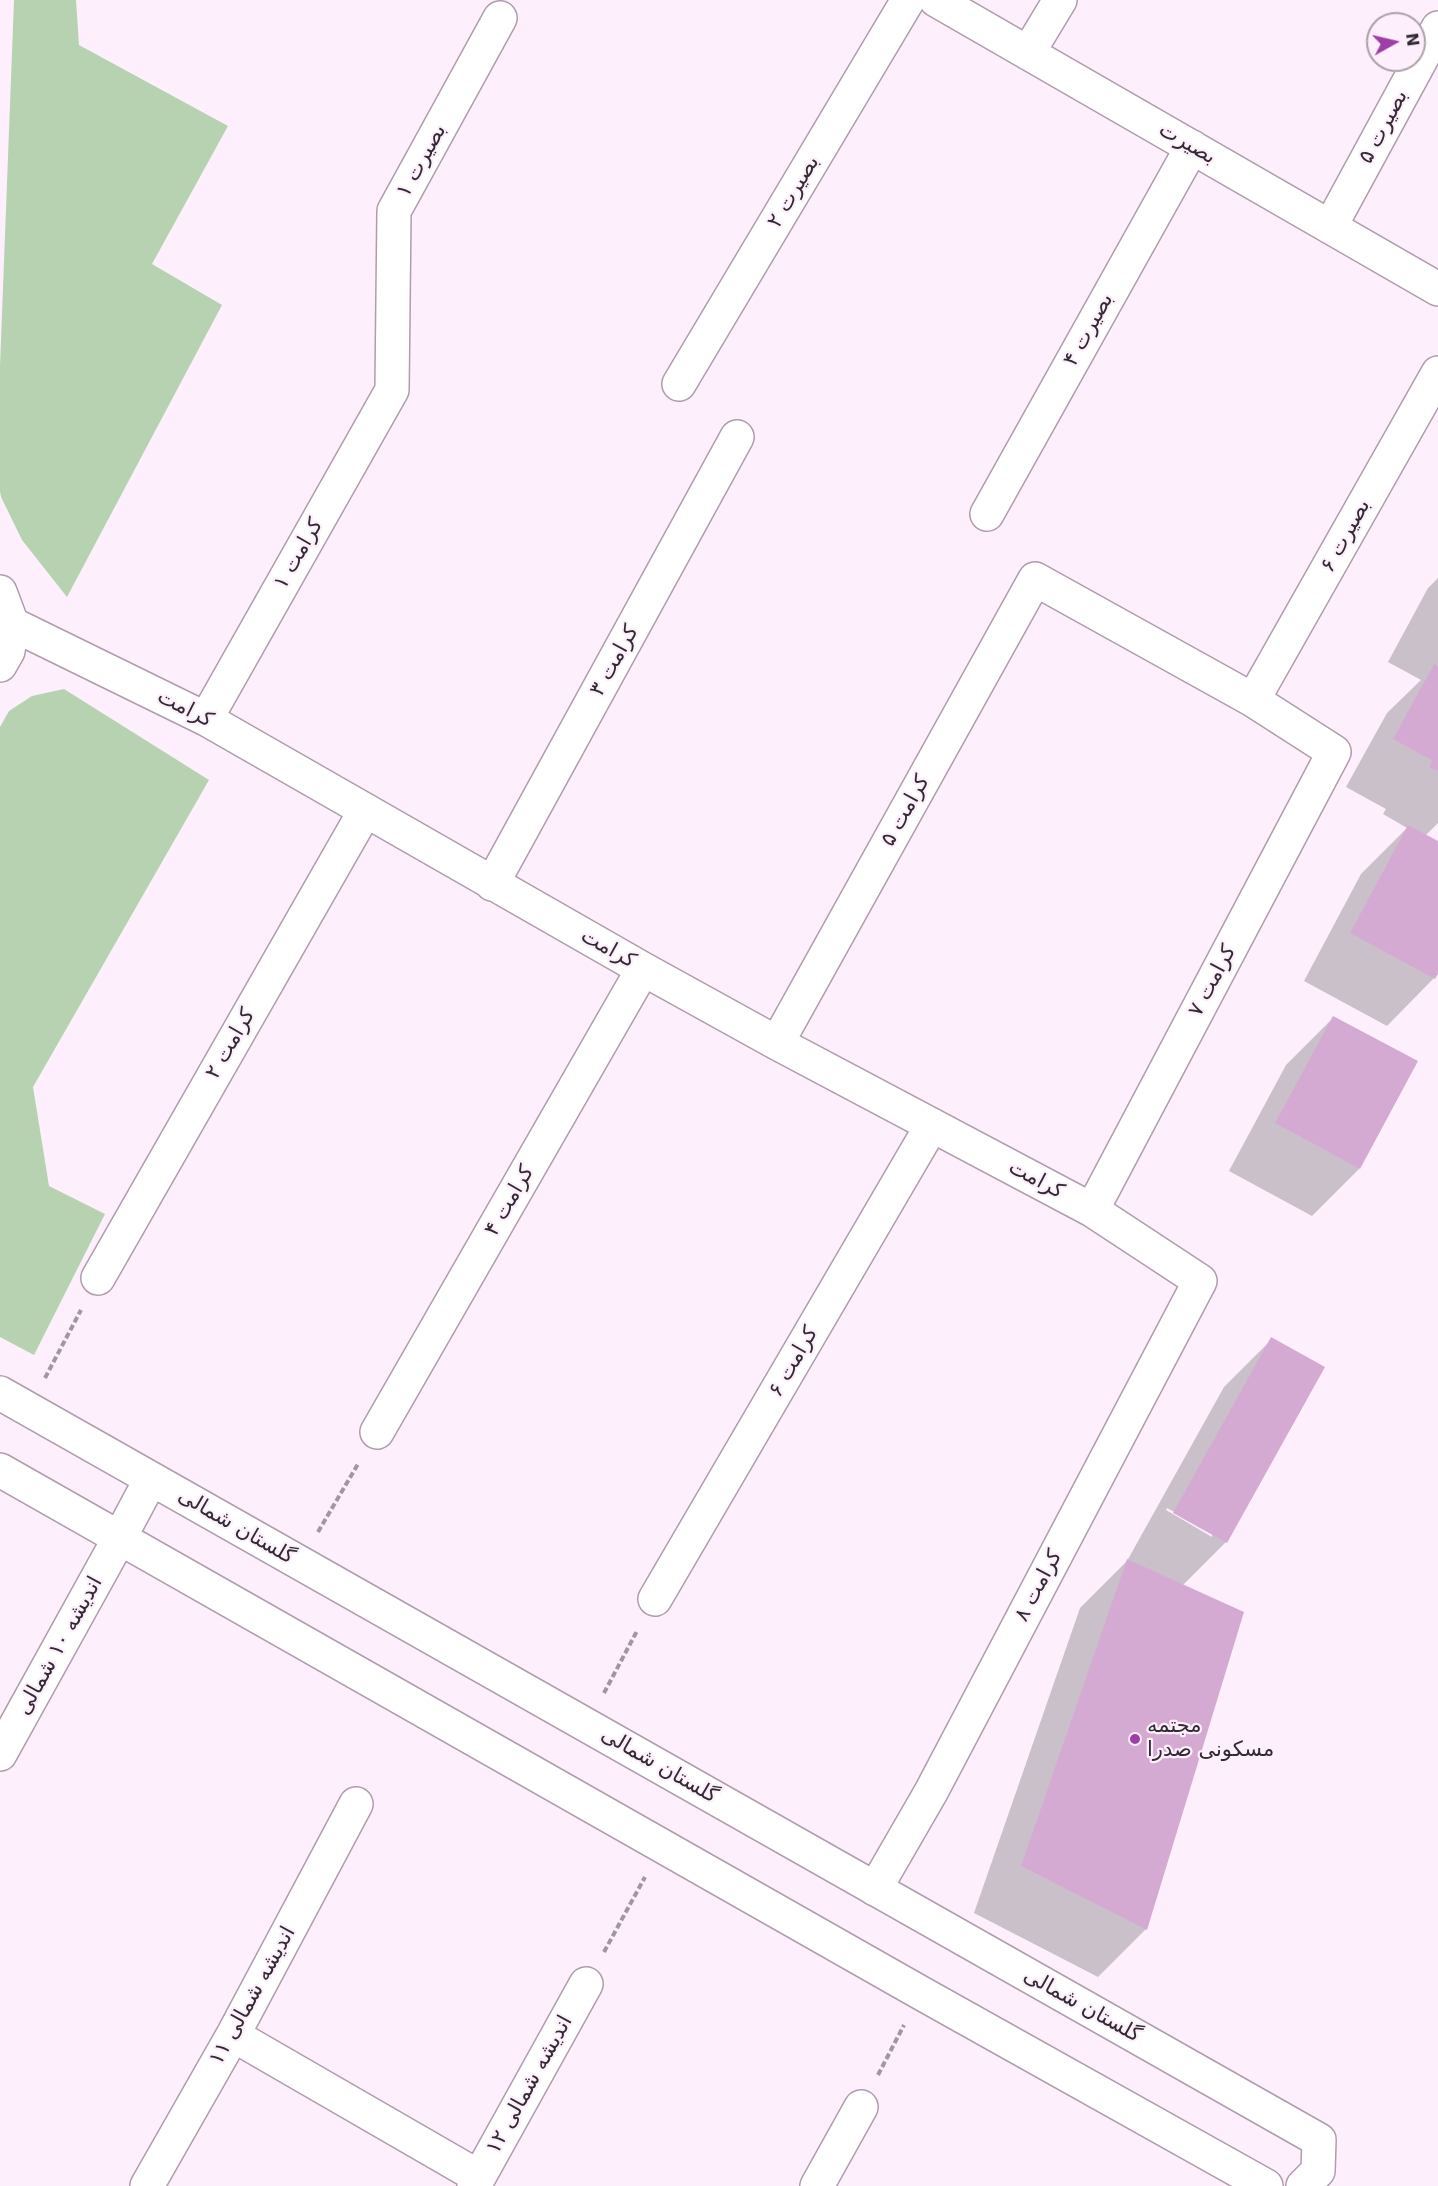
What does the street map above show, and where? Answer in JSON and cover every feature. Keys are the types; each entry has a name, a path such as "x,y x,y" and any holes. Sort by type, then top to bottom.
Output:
{"street":[{"name":"بصیرت ۲","path":"679,384 908,0"},
{"name":"بصیرت","path":"936,0 1438,288"},
{"path":"1028,53 1060,0"},
{"name":"بصیرت ۱","path":"392,390 394,211 500,18"},
{"name":"بصیرت ۵","path":"1330,227 1438,28"},
{"name":"بصیرت ۴","path":"987,514 1192,147"},
{"name":"بصیرت ۶","path":"1253,700 1438,373"},
{"name":"کرامت ۱","path":"206,719 392,390"},
{"name":"کرامت ۳","path":"492,884 737,438"},
{"name":"کرامت ۵","path":"777,1043 1035,579 1253,700"},
{"path":"0,592 12,624 8,651 0,665"},
{"name":"کرامت","path":"12,624 206,719 642,969 1092,1210 1200,1281"},
{"name":"کرامت ۷","path":"1092,1210 1334,752 1253,700"},
{"name":"کرامت ۲","path":"98,1278 365,811"},
{"name":"کرامت ۴","path":"377,1432 642,969"},
{"name":"کرامت ۶","path":"655,1599 932,1125"},
{"name":"کرامت ۸","path":"875,1889 931,1792 1200,1281"},
{"name":"گلستان شمالی","path":"0,1394 1318,2140 1318,2171 1303,2186"},
{"path":"0,1470 921,1993 1266,2186"},
{"name":"اندیشه ۱۰ شمالی","path":"0,1754 151,1479"},
{"name":"اندیشه شمالی ۱۱","path":"147,2186 233,2035 356,1804"},
{"name":"اندیشه شمالی ۱۲","path":"476,2182 586,1984"},
{"path":"233,2035 476,2182"},
{"path":"817,2186 861,2107"}],"path":[{"path":"28,1409 98,1278"},
{"path":"299,1563 377,1432"},
{"path":"587,1725 655,1599"},
{"path":"586,1984 662,1846"},
{"path":"861,2107 921,1993"}],"green space":[{"path":"14,0 76,0 79,45 228,126 152,264 222,305 67,597 22,540 0,491 0,366"},
{"path":"64,689 209,780 33,1087 49,1186 105,1214 34,1355 0,1337 0,727 9,711 32,696"}],"building":[{"path":"1434,664 1438,666 1438,771 1429,767 1433,761 1393,739"},
{"path":"1408,825 1438,841 1438,974 1435,979 1350,933"},
{"path":"1333,1016 1418,1061 1360,1169 1275,1123"},
{"path":"1271,1337 1325,1367 1227,1543 1173,1513"},
{"name":"مجتمه مسکونی صدرا","path":"1127,1559 1244,1612 1147,1930 1021,1866"}],"place":[{"name":"مجتمه مسکونی صدرا","path":"1135,1739"}]}
